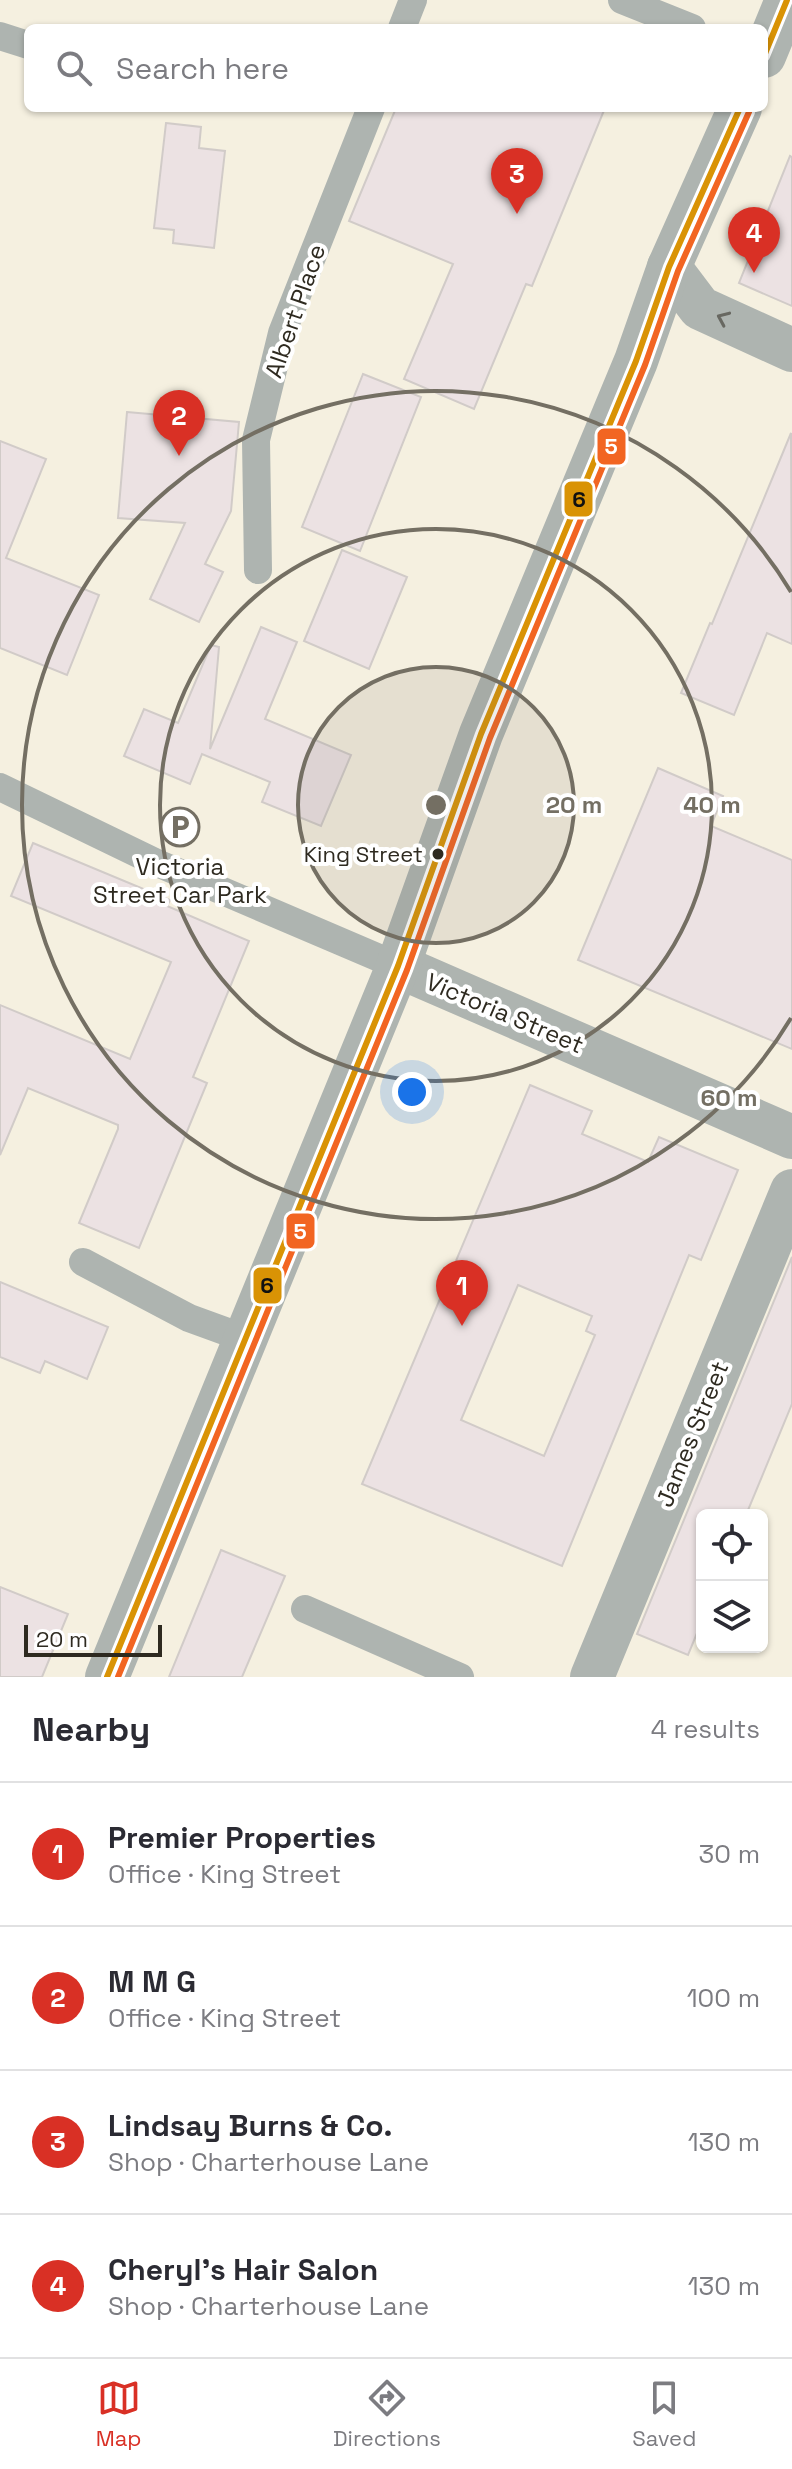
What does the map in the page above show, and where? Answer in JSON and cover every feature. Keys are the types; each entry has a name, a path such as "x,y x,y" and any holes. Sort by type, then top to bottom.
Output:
{"street":[{"path":"768,46 787,0"},
{"path":"107,1677 398,966 481,734 636,361 669,267 738,112"},
{"path":"669,267 700,308 792,350"},
{"name":"Victoria Street","path":"398,966 792,1137"},
{"name":"James Street","path":"592,1677 792,1191"}],"lane":[{"path":"404,24 413,0"},
{"path":"622,0 682,24"},
{"path":"0,36 24,44"},
{"name":"Albert Place","path":"258,570 256,440 263,410 282,333 369,112"},
{"name":"Victoria Street","path":"0,787 157,863 398,966"},
{"path":"83,1262 189,1318 244,1338"},
{"path":"305,1609 460,1677"}],"building":[{"path":"394,112 603,112 532,286 526,284 474,409 404,379 453,264 349,221"},
{"path":"166,123 201,127 199,148 225,151 214,248 173,243 174,230 154,228"},
{"path":"792,157 792,306 739,283"},
{"path":"363,374 421,397 360,551 302,527"},
{"path":"127,412 239,422 231,511 205,564 223,572 199,622 150,599 185,523 118,518"},
{"path":"791,433 792,644 767,633 734,715 681,693"},
{"path":"0,441 46,459 6,558 99,595 67,675 0,648"},
{"path":"342,550 407,577 369,669 304,641"},
{"path":"261,627 297,642 265,719 351,755 321,826 262,802 270,782 202,754 190,784 124,756 144,709 178,723 211,645 219,647 210,749"},
{"path":"658,768 723,796 711,826 792,860 792,1049 578,960"},
{"path":"33,843 170,900 167,906 249,941 193,1077 207,1083 139,1248 79,1223 118,1125 28,1088 0,1155 0,1005 130,1059 171,962 11,896"},
{"path":"530,1085 592,1111 582,1134 648,1162 659,1137 738,1170 701,1260 689,1255 562,1566 362,1484","holes":["518,1285 592,1316 586,1331 595,1335 544,1456 461,1420"]},
{"path":"792,1257 792,1404 748,1509 696,1509 696,1636 688,1655 637,1634"},
{"path":"0,1282 108,1327 87,1379 45,1361 40,1373 0,1357"},
{"path":"221,1550 285,1576 242,1677 169,1677"},
{"path":"0,1587 68,1614 42,1677 0,1677"}],"transit line":[{"name":"6","path":"768,46 787,0"},
{"name":"6","path":"107,1677 398,966 481,734 636,361 669,267 738,112"},
{"name":"5","path":"118,1677 407,970 490,738 645,365 678,271 749,112"}],"place":[{"name":"Lindsay Burns & Co.","path":"517,214"},
{"name":"Cheryl's Hair Salon","path":"754,273"},
{"name":"M M G","path":"179,456"},
{"name":"Victoria Street Car Park","path":"180,827"},
{"name":"King Street","path":"438,854"},
{"name":"Premier Properties","path":"462,1326"}]}
